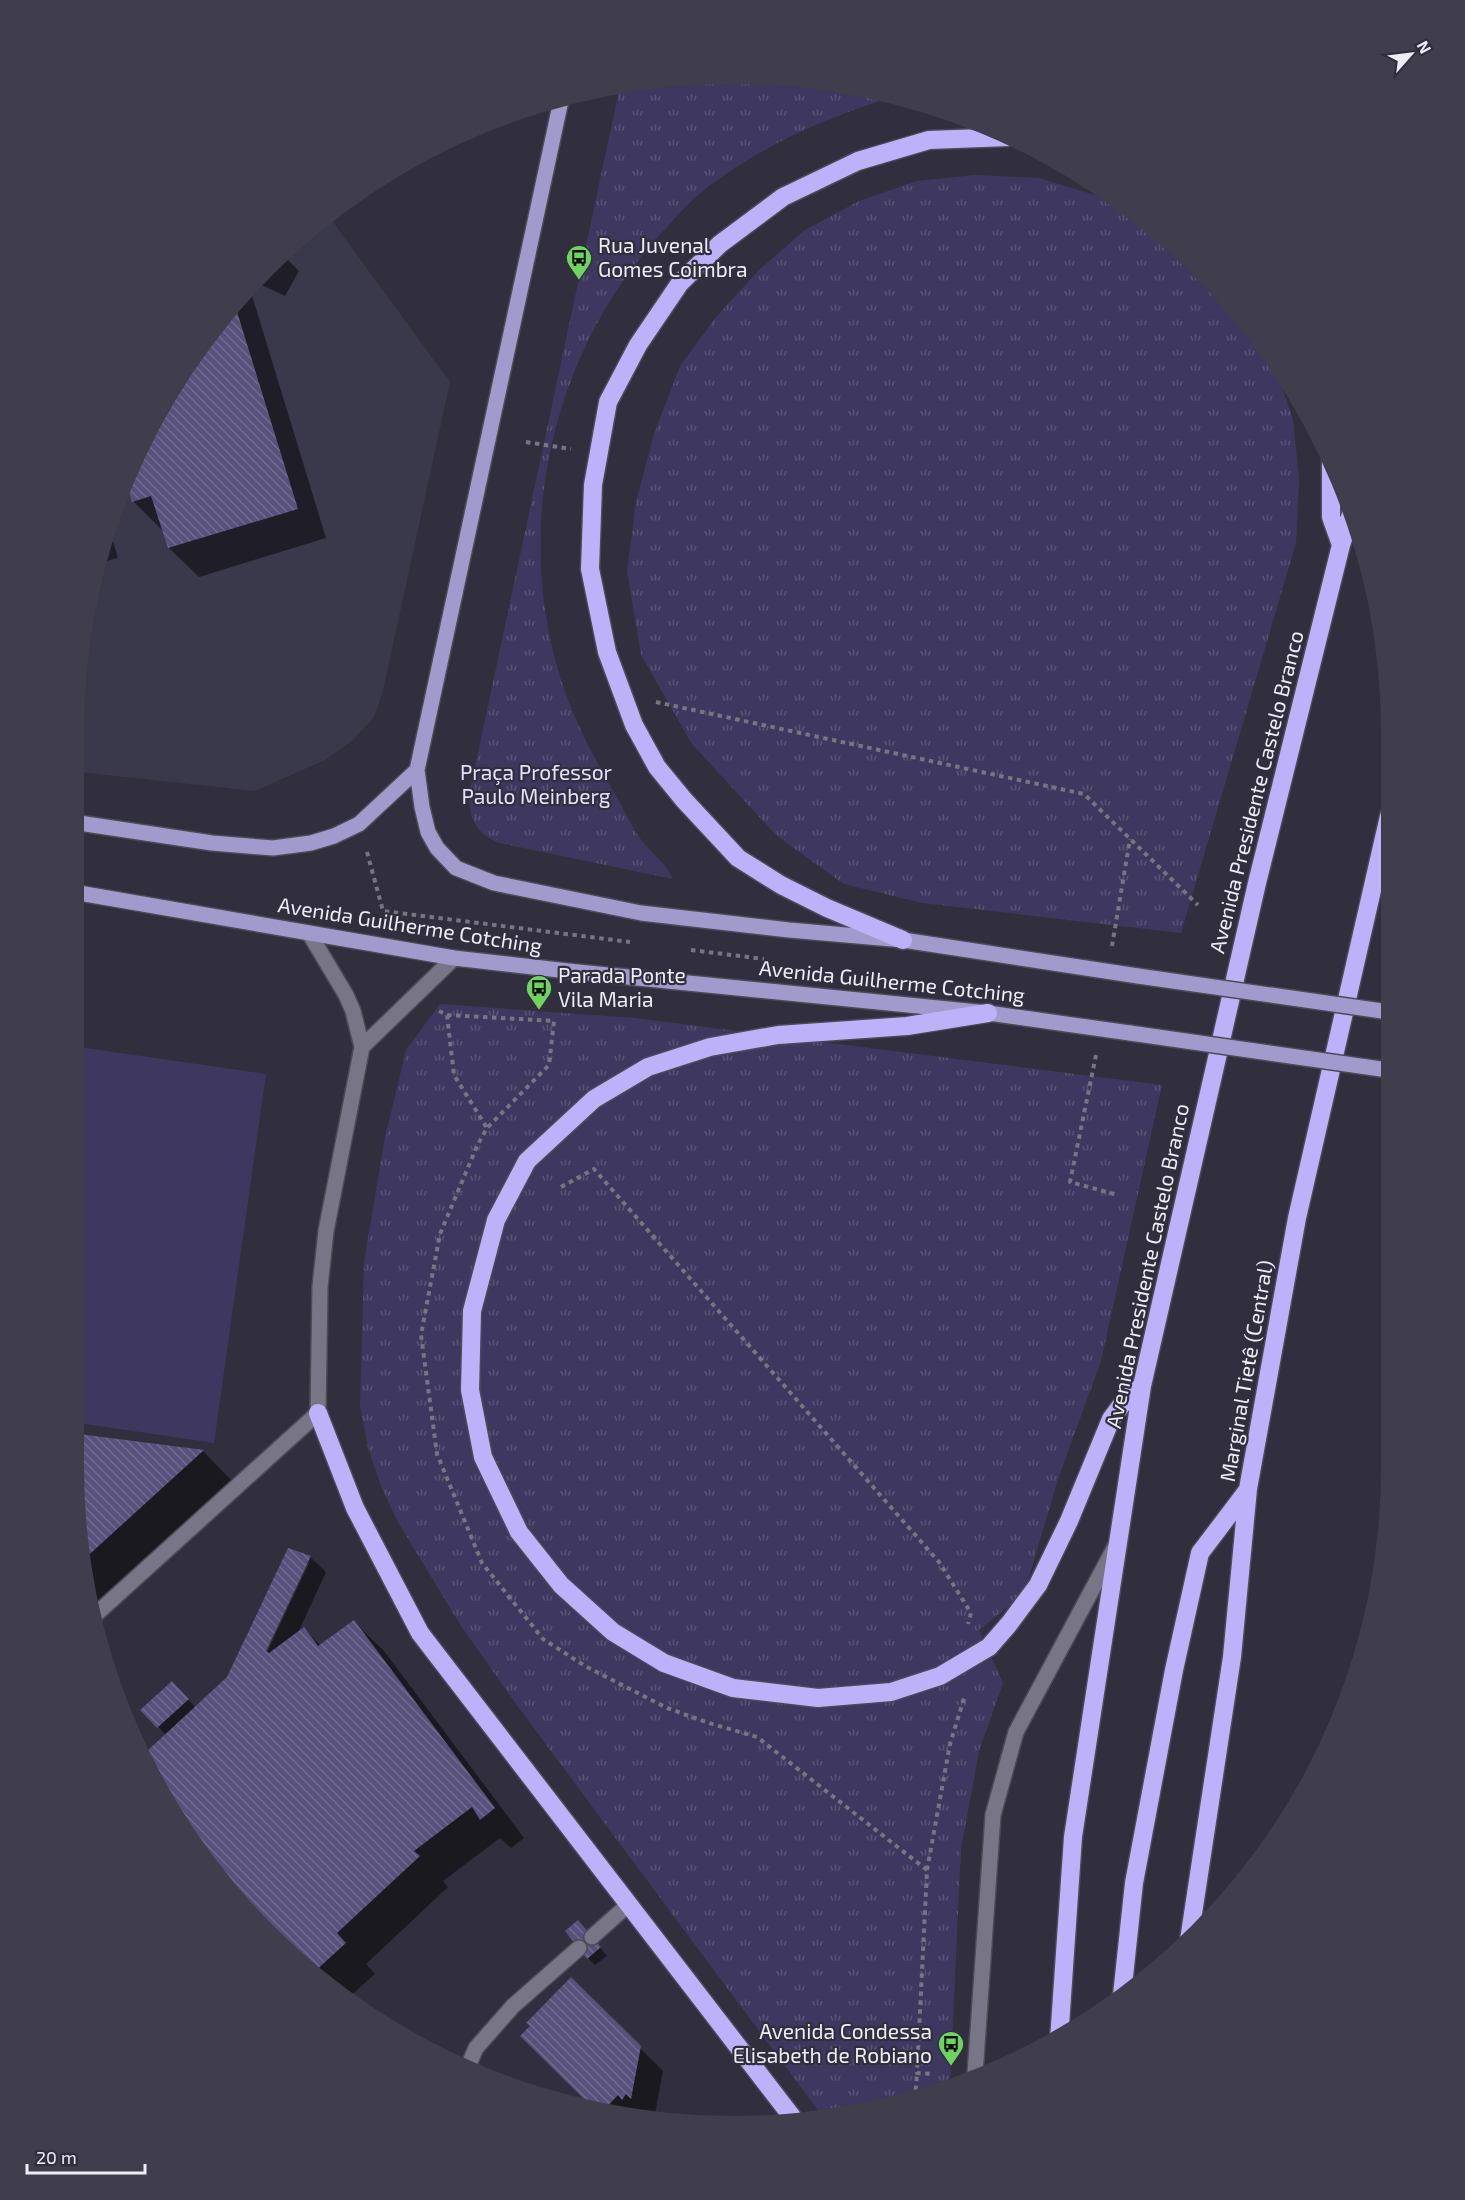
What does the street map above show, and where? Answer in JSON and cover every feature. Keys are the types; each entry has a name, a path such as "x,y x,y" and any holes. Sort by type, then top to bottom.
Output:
{"highway":[{"path":"903,940 827,908 781,885 738,858 657,767 634,725 607,652 590,569 593,485 608,402 638,345 680,283 720,244 783,197 858,161 929,140 991,138"},
{"path":"1331,482 1331,517 1341,545"},
{"name":"Avenida Presidente Castelo Branco","path":"1060,2027 1073,1837 1142,1386 1257,883 1347,525"},
{"name":"Marginal Tietê (Central)","path":"1192,1925 1232,1657 1248,1489 1297,1218 1381,851"},
{"path":"988,1013 907,1026 778,1035 710,1047 648,1067 594,1099 527,1161 496,1220 472,1311 470,1390 483,1457 519,1532 561,1585 613,1632 664,1663 733,1688 818,1698 891,1692 940,1676 989,1647 1009,1624 1038,1586 1070,1521 1111,1419 1126,1399 1142,1386"},
{"path":"318,1413 355,1508 420,1633 789,2113"},
{"path":"1123,1985 1134,1883 1174,1670 1200,1553 1248,1489"}],"main road":[{"path":"84,824 212,843 273,848 311,843 334,836 359,824 417,770 560,108"},
{"name":"Avenida Guilherme Cotching","path":"417,770 428,832 437,848 456,868 494,883 641,913 903,940 1381,1011"},
{"name":"Avenida Guilherme Cotching","path":"84,894 454,958 988,1013 1381,1069"}],"street":[{"path":"100,1611 318,1413 320,1287 326,1231 362,1047 346,994 309,933"},
{"path":"362,1047 454,958"},
{"path":"975,2069 993,1815 1016,1732 1117,1543"},
{"path":"592,1937 629,1904"},
{"path":"471,2061 476,2048 513,2006 579,1948"}],"path":[{"path":"654,701 1084,794 1198,905"},
{"path":"1111,952 1130,839"},
{"path":"409,1000 430,1005 447,1015 554,1021 549,1065 487,1128 440,1234 421,1335 437,1454 482,1563 543,1639 585,1666 667,1708 709,1724 756,1737 927,1870"},
{"path":"447,1015 454,1075 487,1128"},
{"path":"1097,1051 1070,1182 1118,1195"},
{"path":"561,1187 594,1169 939,1562 971,1613 958,1665 966,1694 950,1744 927,1870 915,2090"},
{"path":"916,2073 934,2074"}],"shaded area":[{"path":"333,222 450,382 383,691 374,717 353,740 325,760 255,791 84,773 85,690 90,648 96,606 118,524 133,484 171,408 193,372 245,305 274,274"}],"green space":[{"name":"Praça Professor Paulo Meinberg","path":"690,85 775,85 859,96 881,101 846,113 779,142 709,186 690,203 629,273 598,322 573,374 555,429 544,486 540,544 544,602 555,659 573,711 597,762 639,837 673,879 499,843 485,835 476,825 469,795 618,94"},
{"path":"976,175 1039,178 1096,196 1160,245 1191,274 1247,338 1283,389 1293,419 1299,480 1296,543 1181,933 922,903 844,884 777,836 692,744 641,655 627,571 636,502 654,434 680,366 716,317 759,270 805,230 859,201 917,181"},
{"path":"440,1004 635,1018 1162,1085 1101,1361 1059,1476 1024,1594 979,1630 1003,1683 979,1751 961,1849 950,2079 859,2104 818,2110 516,1704 461,1626 398,1522 381,1486 368,1448 360,1406 364,1262 384,1142 406,1050"},
{"path":"84,1048 266,1074 214,1443 84,1424"}],"building":[{"path":"238,314 298,509 168,548 151,496 132,502 129,494 133,484 171,408 193,372"},
{"path":"84,1435 204,1450 90,1554 85,1510"},
{"path":"288,1548 311,1556 266,1651 269,1653 304,1627 318,1646 354,1620 495,1808 480,1820 472,1807 414,1851 420,1856 337,1933 346,1943 320,1967 274,1926 218,1862 193,1828 149,1749 227,1677"},
{"path":"172,1681 189,1699 157,1728 140,1710"},
{"path":"578,1920 601,1947 587,1959 565,1931"},
{"path":"571,1977 641,2046 631,2099 626,2094 622,2100 618,2095 609,2104 583,2098 520,2036 530,2026 526,2023"}],"place":[{"name":"Rua Juvenal Gomes Coimbra","path":"579,281"},
{"name":"Parada Ponte Vila Maria","path":"539,1011"},
{"name":"Avenida Condessa Elisabeth de Robiano","path":"951,2067"}]}
